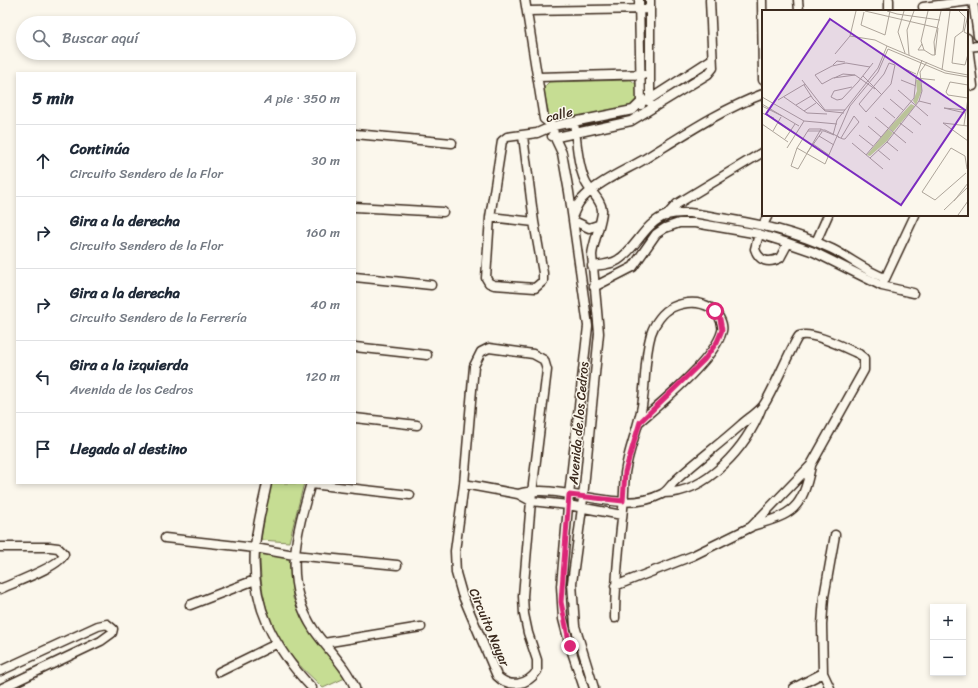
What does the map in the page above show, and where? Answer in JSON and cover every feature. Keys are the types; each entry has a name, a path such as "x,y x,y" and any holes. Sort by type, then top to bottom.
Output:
{"street":[{"path":"525,0 544,119 553,126"},
{"path":"639,0 642,116"},
{"path":"650,0 650,111"},
{"path":"710,0 712,59"},
{"path":"762,0 762,10"},
{"path":"798,0 799,10"},
{"path":"923,7 949,2 975,1 978,36 968,38"},
{"path":"527,11 650,10"},
{"path":"973,86 968,47 978,46"},
{"name":"calle","path":"537,133 555,137 624,124 642,116 702,79 712,71 712,59"},
{"name":"calle","path":"537,133 553,126 625,113 633,110 641,102 650,99 712,59"},
{"path":"538,77 650,74"},
{"path":"598,225 589,228 573,218 580,202 591,191 721,113 742,102 762,94"},
{"name":"Avenida de los Cedros","path":"574,123 580,164 585,181 602,208 602,214 593,244 592,266 599,333 582,508 572,583 573,611 580,646 594,688"},
{"name":"Avenida de los Cedros","path":"553,126 555,137 562,153 573,218 588,326 568,505 561,602 570,646 584,688"},
{"path":"523,136 543,281 535,288 494,285 489,283 486,274 490,217 502,142 507,137 537,133"},
{"path":"356,134 452,144"},
{"path":"665,216 677,204 762,153"},
{"path":"356,207 443,212"},
{"path":"592,266 609,264 618,260 628,252 648,226 665,216 675,213 694,213 764,225 816,242 883,282"},
{"path":"764,225 768,216"},
{"path":"816,242 828,216"},
{"path":"883,282 915,216"},
{"path":"490,217 534,222"},
{"path":"594,287 628,270 639,260 656,234 665,228 679,223 695,223 759,234 788,243 814,252 883,282 913,293"},
{"path":"759,234 755,249 762,259 768,262 780,258 788,243"},
{"path":"628,252 639,260"},
{"path":"356,277 431,285"},
{"path":"582,280 593,278"},
{"path":"615,618 615,586 625,472 640,422 644,397 647,352 651,333 659,319 671,308 683,303 700,303 715,311 720,319 722,330 717,342 699,365 640,422"},
{"path":"518,494 532,490 623,501 647,499 664,493 674,493 684,490 700,482 730,459 754,427 762,406 781,375 795,340 800,336 815,336 859,354 864,358 864,370 811,465 751,526"},
{"path":"356,347 427,354"},
{"name":"Circuito Nayar","path":"489,348 533,354 544,360 546,365 532,490 523,596 524,614 528,634 537,660 537,671 526,683 517,687 507,686 500,681 493,669 462,594 456,573 455,551 464,484 474,366 481,352 489,348"},
{"path":"664,493 677,479 762,406"},
{"path":"356,418 417,425"},
{"path":"615,586 692,556 751,526 781,517 798,505 807,487 811,465"},
{"path":"267,484 254,548 255,580 260,604 276,644 312,688"},
{"path":"311,484 303,509 294,555 298,598 304,614 351,687"},
{"path":"319,484 410,495"},
{"path":"464,484 518,494 531,501 568,505 622,515"},
{"path":"830,688 823,674 822,625 824,597 835,535"},
{"path":"165,538 254,548 294,555 397,565"},
{"path":"0,547 50,547 58,548 64,554 63,557 54,565 0,589"},
{"path":"190,605 255,580"},
{"path":"0,671 98,626 107,624 113,629 112,633 102,641 2,688"},
{"path":"324,643 421,627"},
{"path":"219,672 276,644"},
{"path":"794,688 823,674"}],"green space":[{"path":"631,80 637,85 636,105 554,122 549,118 544,90 545,86 549,82"},
{"path":"270,484 304,484 289,542 261,540"},
{"path":"260,552 289,558 293,598 304,623 345,678 323,688 301,667 286,649 276,633 267,611 262,588"}],"route":[{"path":"570,646 561,602 569,495 623,501 625,472 640,422 664,401 704,360 717,342 722,330 720,319 715,311"}]}
